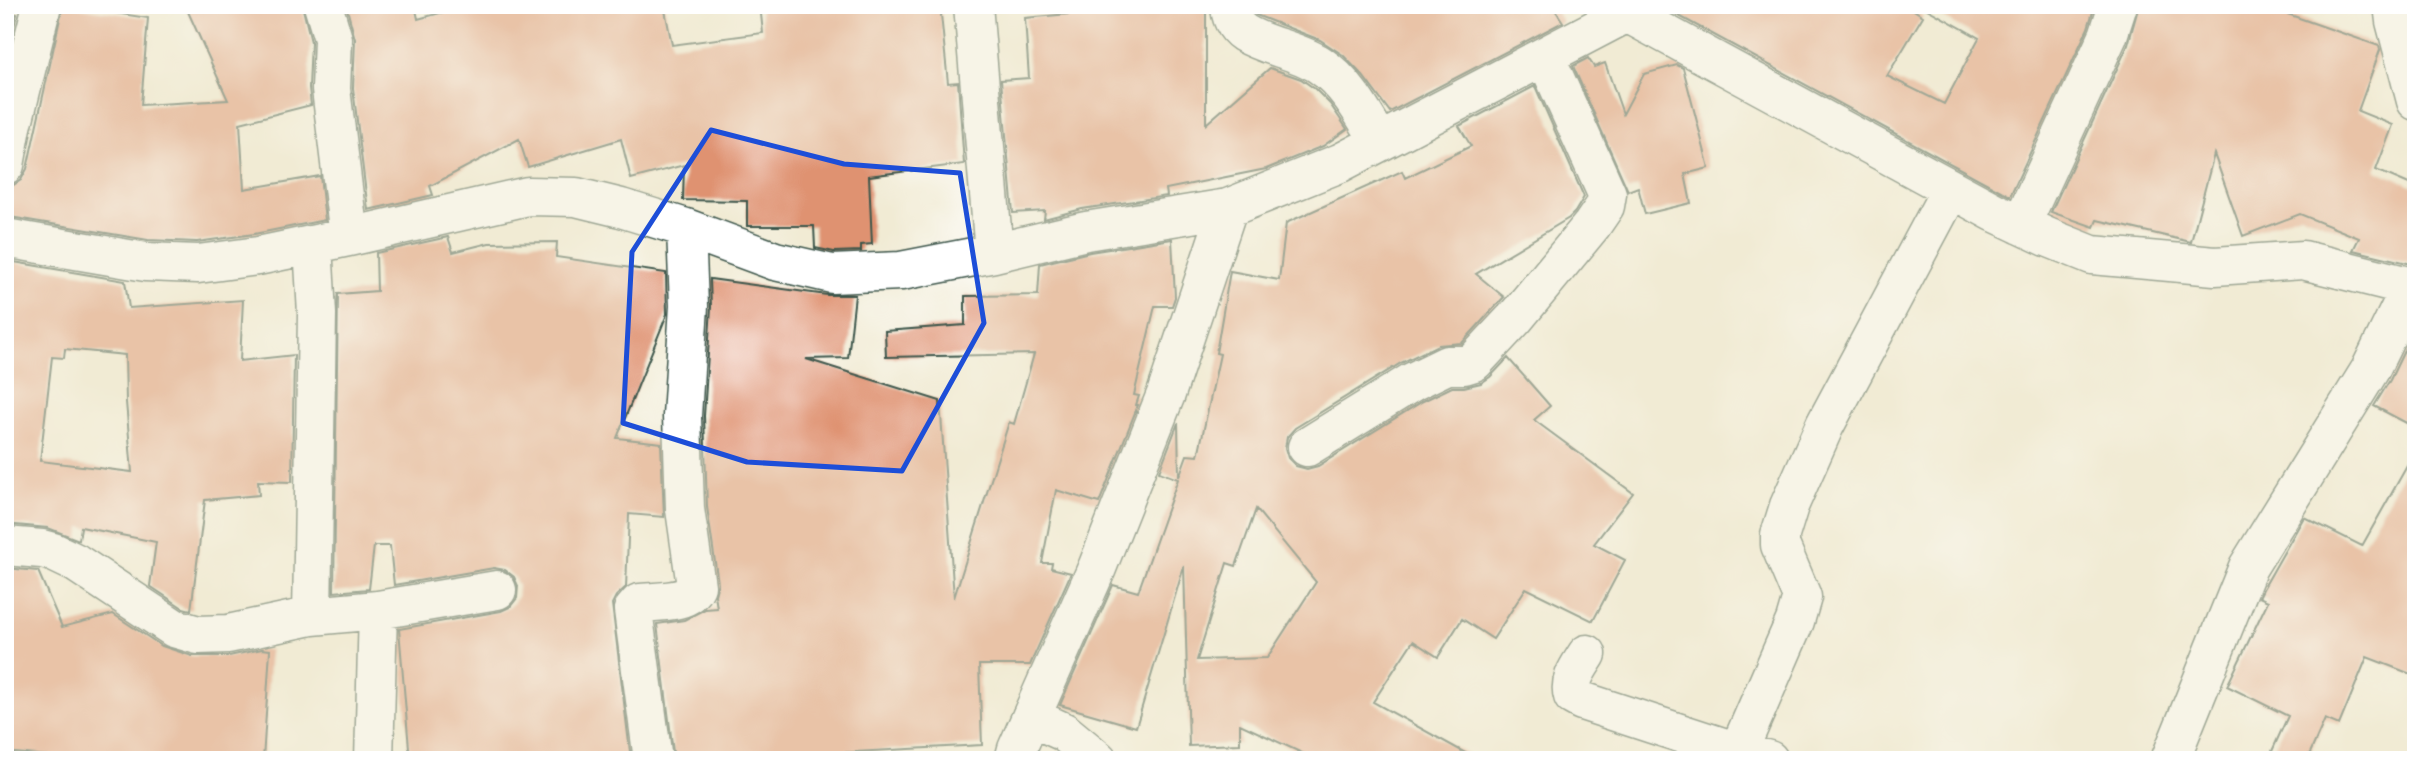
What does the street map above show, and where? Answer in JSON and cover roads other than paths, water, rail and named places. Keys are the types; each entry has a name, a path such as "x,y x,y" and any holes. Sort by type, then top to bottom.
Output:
{"street":[{"path":"5,165 42,5"},
{"path":"323,5 333,40 331,89 349,237"},
{"path":"973,5 994,253"},
{"path":"1230,5 1234,23 1244,33 1299,54 1320,65 1336,79 1361,111 1380,142"},
{"path":"2021,225 2108,36 2118,5"},
{"path":"2393,5 2416,101"},
{"path":"5,237 146,262 198,264 258,256 528,196 576,197 686,228 775,261 832,274 901,271 1086,231 1228,208 1340,163 1545,56 1641,13 1951,189 2021,225 2092,255 2216,266 2303,260 2414,287 2371,370 2248,567 2170,760"},
{"path":"1307,447 1412,382 1447,365 1474,362 1524,307 1605,206 1606,194 1545,56"},
{"path":"1587,654 1572,680 1573,696 1754,756 1802,597 1780,545 1780,535 1789,506 1825,425 1951,189"},
{"path":"1014,760 1097,568 1166,394 1228,208"},
{"path":"653,760 633,610 639,603 690,594 696,586 685,509 682,416 689,306 686,228"},
{"path":"312,616 317,314 313,244"},
{"path":"5,546 53,552 76,563 174,628 198,635 228,634 312,616 378,610 497,590"},
{"path":"374,760 378,610"},
{"path":"1031,717 1063,732 1098,760"}]}
